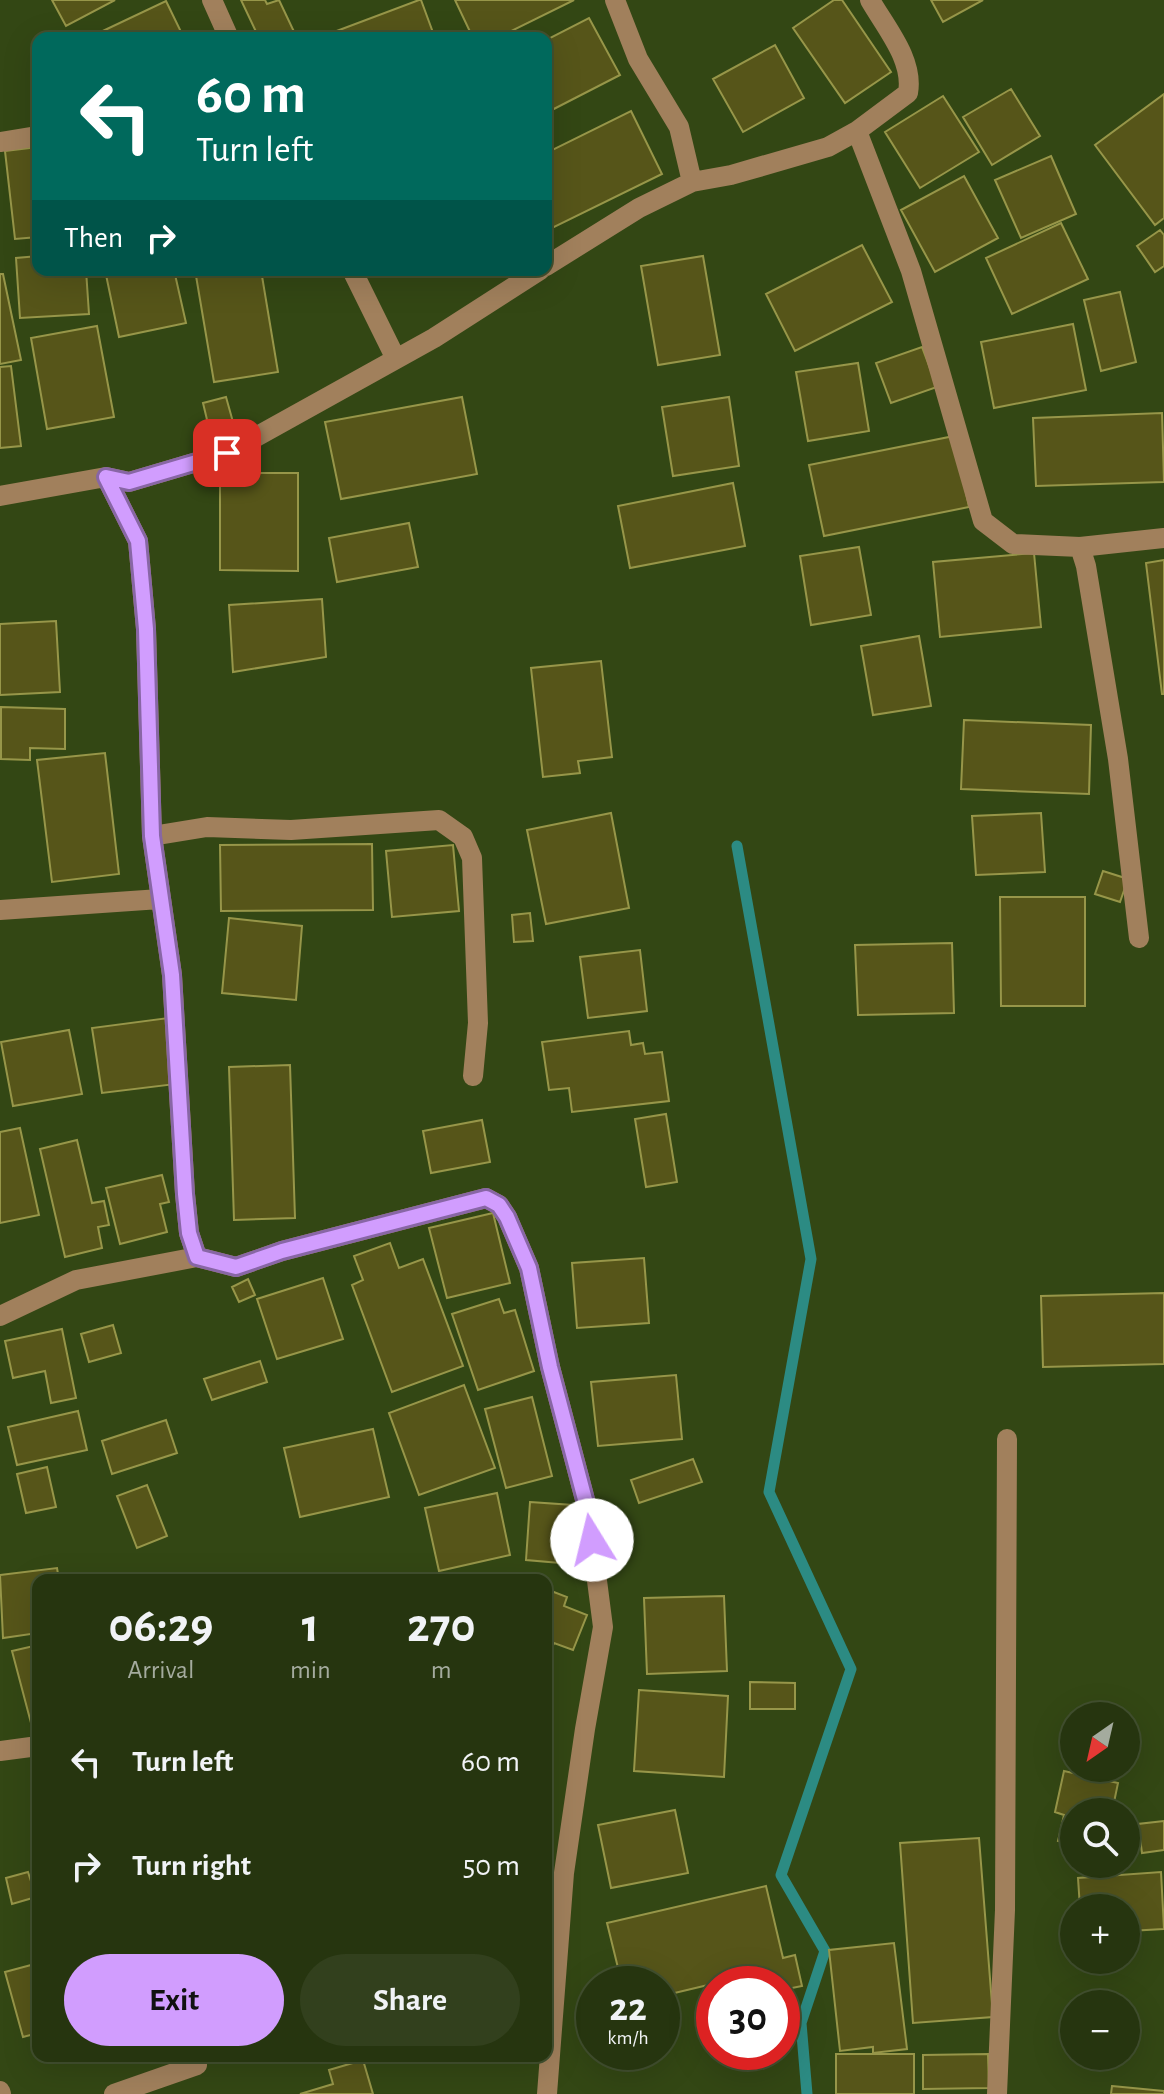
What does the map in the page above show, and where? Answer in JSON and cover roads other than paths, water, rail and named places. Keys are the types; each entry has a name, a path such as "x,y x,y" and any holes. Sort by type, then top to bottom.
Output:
{"street":[{"path":"212,0 226,32"},
{"path":"615,0 638,59 679,127 692,182"},
{"path":"552,262 639,208 692,182 731,175 828,147 857,131 908,93 911,78 906,62 870,0"},
{"path":"857,131 911,271 983,521 1013,544 1080,547 1164,538"},
{"path":"0,142 32,137"},
{"path":"355,276 396,359"},
{"path":"0,496 106,477 129,482 227,453 396,359 530,276"},
{"path":"106,477 138,541 146,629 152,836 172,975 187,1220 197,1257"},
{"path":"1080,547 1086,566 1118,759 1139,938"},
{"path":"152,836 207,827 291,830 439,820 463,837 472,858 478,1023 473,1076"},
{"path":"0,910 160,899"},
{"path":"0,1316 76,1280 197,1257 236,1267 282,1251 486,1198 499,1205 529,1268 550,1367 588,1511 603,1627 564,1873 552,2029"},
{"path":"997,2094 1005,1910 1007,1439"},
{"path":"0,1751 32,1747"},
{"path":"547,2094 549,2062"},
{"path":"114,2094 197,2065"}],"waterway":[{"path":"737,846 811,1259 769,1492 851,1669 781,1875 825,1951 801,2023 807,2094"}]}
